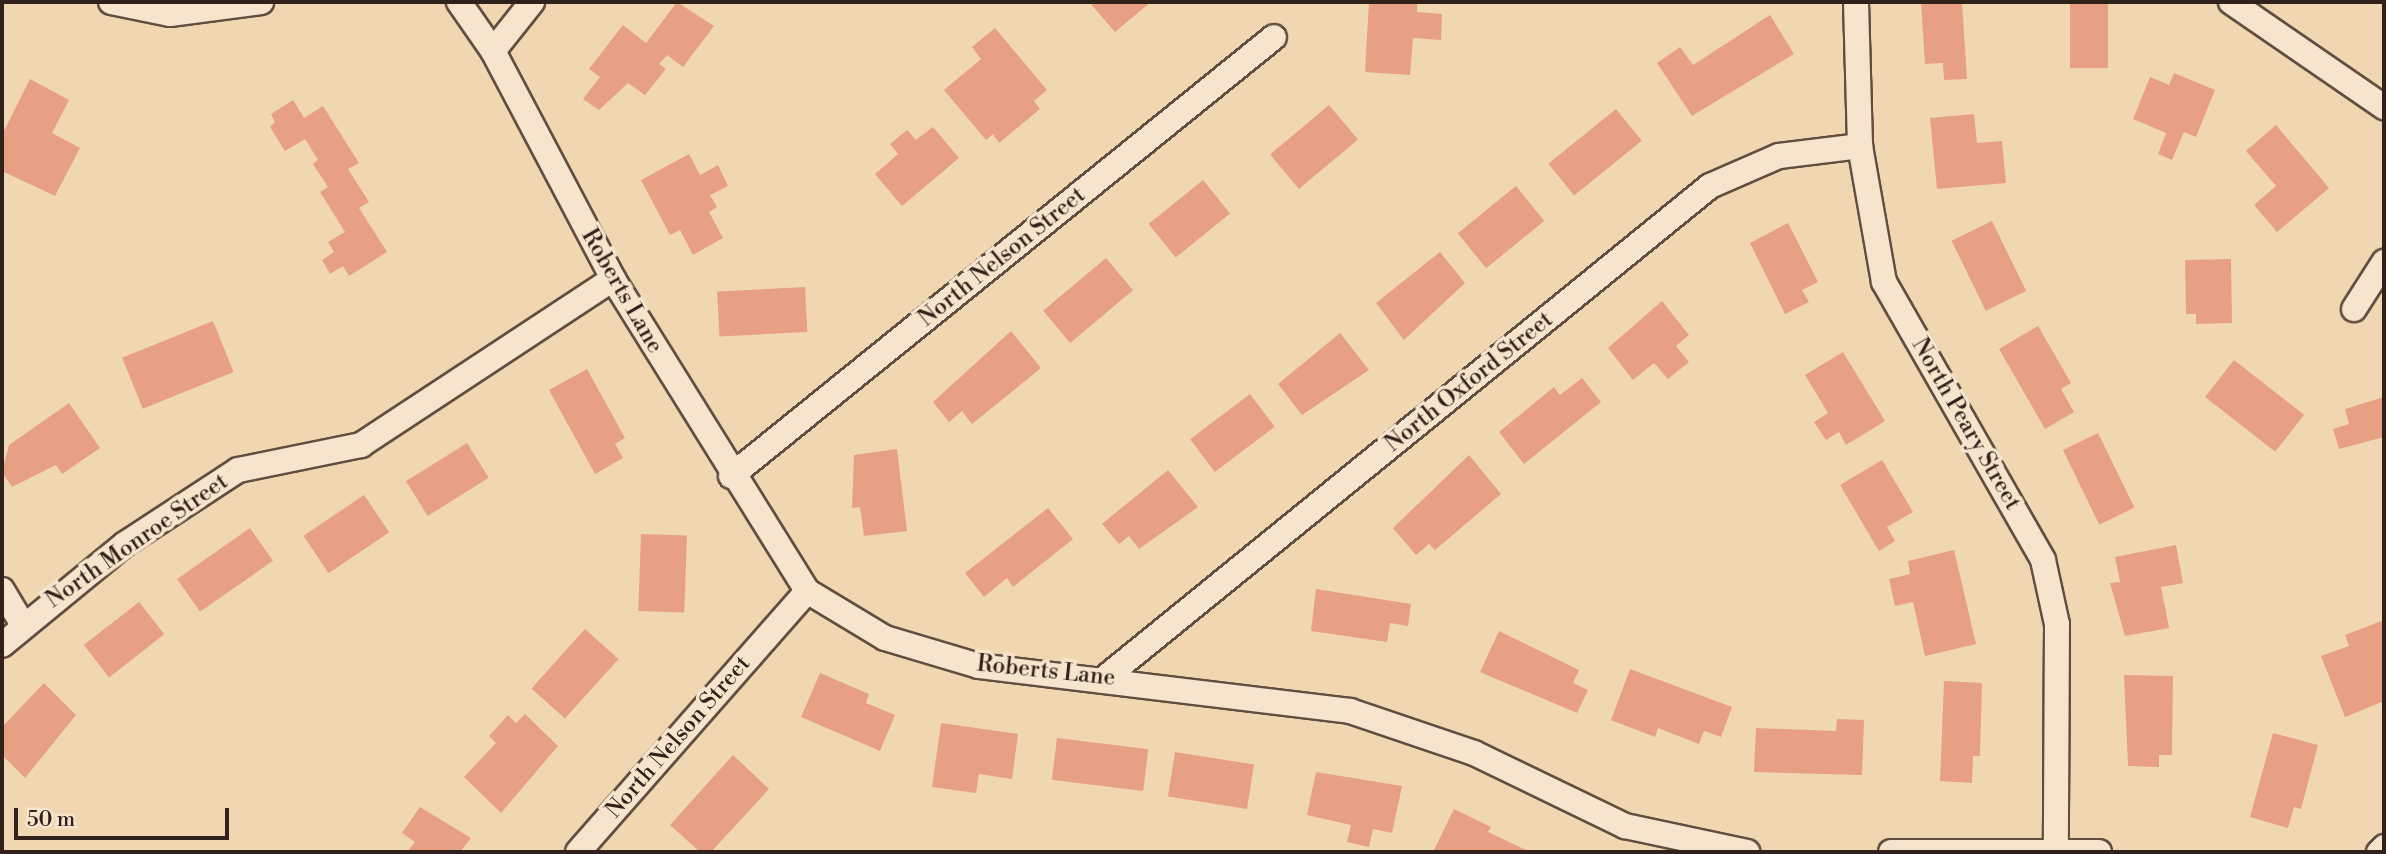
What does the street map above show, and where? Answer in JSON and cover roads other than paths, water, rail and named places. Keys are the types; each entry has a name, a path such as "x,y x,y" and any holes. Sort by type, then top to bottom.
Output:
{"street":[{"path":"111,2 170,14 261,2"},
{"name":"Roberts Lane","path":"459,2 493,51 613,279 731,476 807,591 885,638 979,666 1106,677 1350,711 1474,752 1625,826 1747,852"},
{"path":"493,51 532,2"},
{"name":"North Peary Street","path":"1856,2 1860,146 1884,282 2043,560 2057,624 2056,850"},
{"path":"2231,2 2384,107"},
{"name":"North Nelson Street","path":"731,476 1274,37"},
{"name":"North Oxford Street","path":"1106,677 1710,187 1779,156 1860,146"},
{"path":"2354,309 2384,262"},
{"name":"North Monroe Street","path":"2,645 22,623 237,470 360,445 432,404 613,279"},
{"path":"2,590 22,623"},
{"name":"North Nelson Street","path":"578,852 807,591"},
{"path":"2379,852 2384,847"},
{"path":"1891,852 2099,852"}]}
